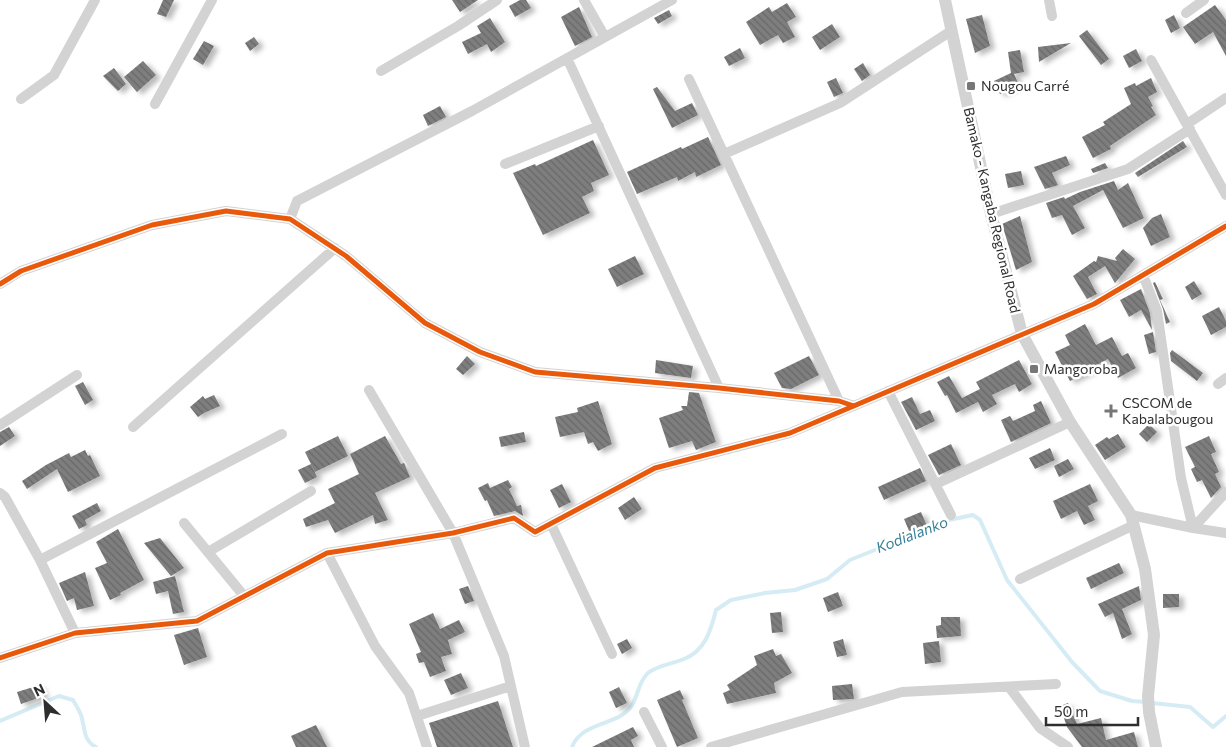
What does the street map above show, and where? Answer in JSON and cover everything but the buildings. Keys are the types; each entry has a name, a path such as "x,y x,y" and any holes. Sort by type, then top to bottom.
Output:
{"street":[{"path":"21,99 54,75 96,0"},
{"path":"155,104 212,0"},
{"path":"381,71 458,26 497,0"},
{"path":"584,0 606,37"},
{"path":"290,219 297,201 472,112 672,0"},
{"name":"Bamako - Kangaba Regional Road","path":"945,0 990,214 1022,334 1070,422 1132,520 1145,569 1154,636 1148,696 1156,747"},
{"path":"1049,0 1052,16"},
{"path":"1186,13 1204,0"},
{"path":"724,154 840,103 951,31"},
{"path":"567,58 719,388"},
{"path":"1151,60 1226,194"},
{"path":"689,79 839,401"},
{"path":"990,214 1128,169 1226,98"},
{"path":"505,164 599,126"},
{"path":"0,284 21,271 152,226 226,211 290,219 346,256 425,323 480,352 535,372 719,388 839,401 854,406"},
{"path":"0,658 75,633 197,621 327,553 454,533 514,518 535,532 655,468 790,433 1094,304 1226,226"},
{"path":"133,427 335,248"},
{"path":"1144,274 1157,312 1181,478 1193,528"},
{"path":"0,425 76,375"},
{"path":"369,390 454,533 504,656 525,747"},
{"path":"888,391 951,515"},
{"path":"936,484 1070,422"},
{"path":"40,560 282,434"},
{"path":"208,552 311,491"},
{"path":"1193,528 1226,492"},
{"path":"0,493 5,497 40,560 75,633"},
{"path":"1020,579 1132,520 1226,533"},
{"path":"184,523 244,596"},
{"path":"551,524 612,654"},
{"path":"327,553 375,646 409,693 427,747"},
{"path":"711,747 902,692 1056,684"},
{"path":"417,716 511,686"},
{"path":"1009,687 1040,728 1068,747"},
{"path":"644,712 662,747"}],"waterway":[{"name":"Kodialanko","path":"572,747 576,740 587,730 628,711 635,700 641,682 648,673 661,666 684,659 697,651 706,639 716,610 731,600 765,593 795,590 827,579 850,560 949,520 973,515 980,520 1007,580 1072,662 1100,691 1132,701 1145,702"},
{"name":"Kodialanko","path":"0,721 59,696 73,700 81,715 85,733 89,741 96,747"},
{"name":"Kodialanko","path":"1152,703 1190,707 1213,727 1226,716"}],"cycle path":[{"path":"0,284 21,271 152,225 226,211 290,219 346,256 425,323 480,352 535,372 719,388 839,401 854,406"},
{"path":"0,658 75,633 197,621 327,553 453,533 514,518 535,532 655,468 790,433 1094,304 1226,226"}],"place":[{"name":"Nougou Carré","path":"971,86"},
{"name":"Mangoroba","path":"1034,369"},
{"name":"CSCOM de Kabalabougou","path":"1111,411"}]}
